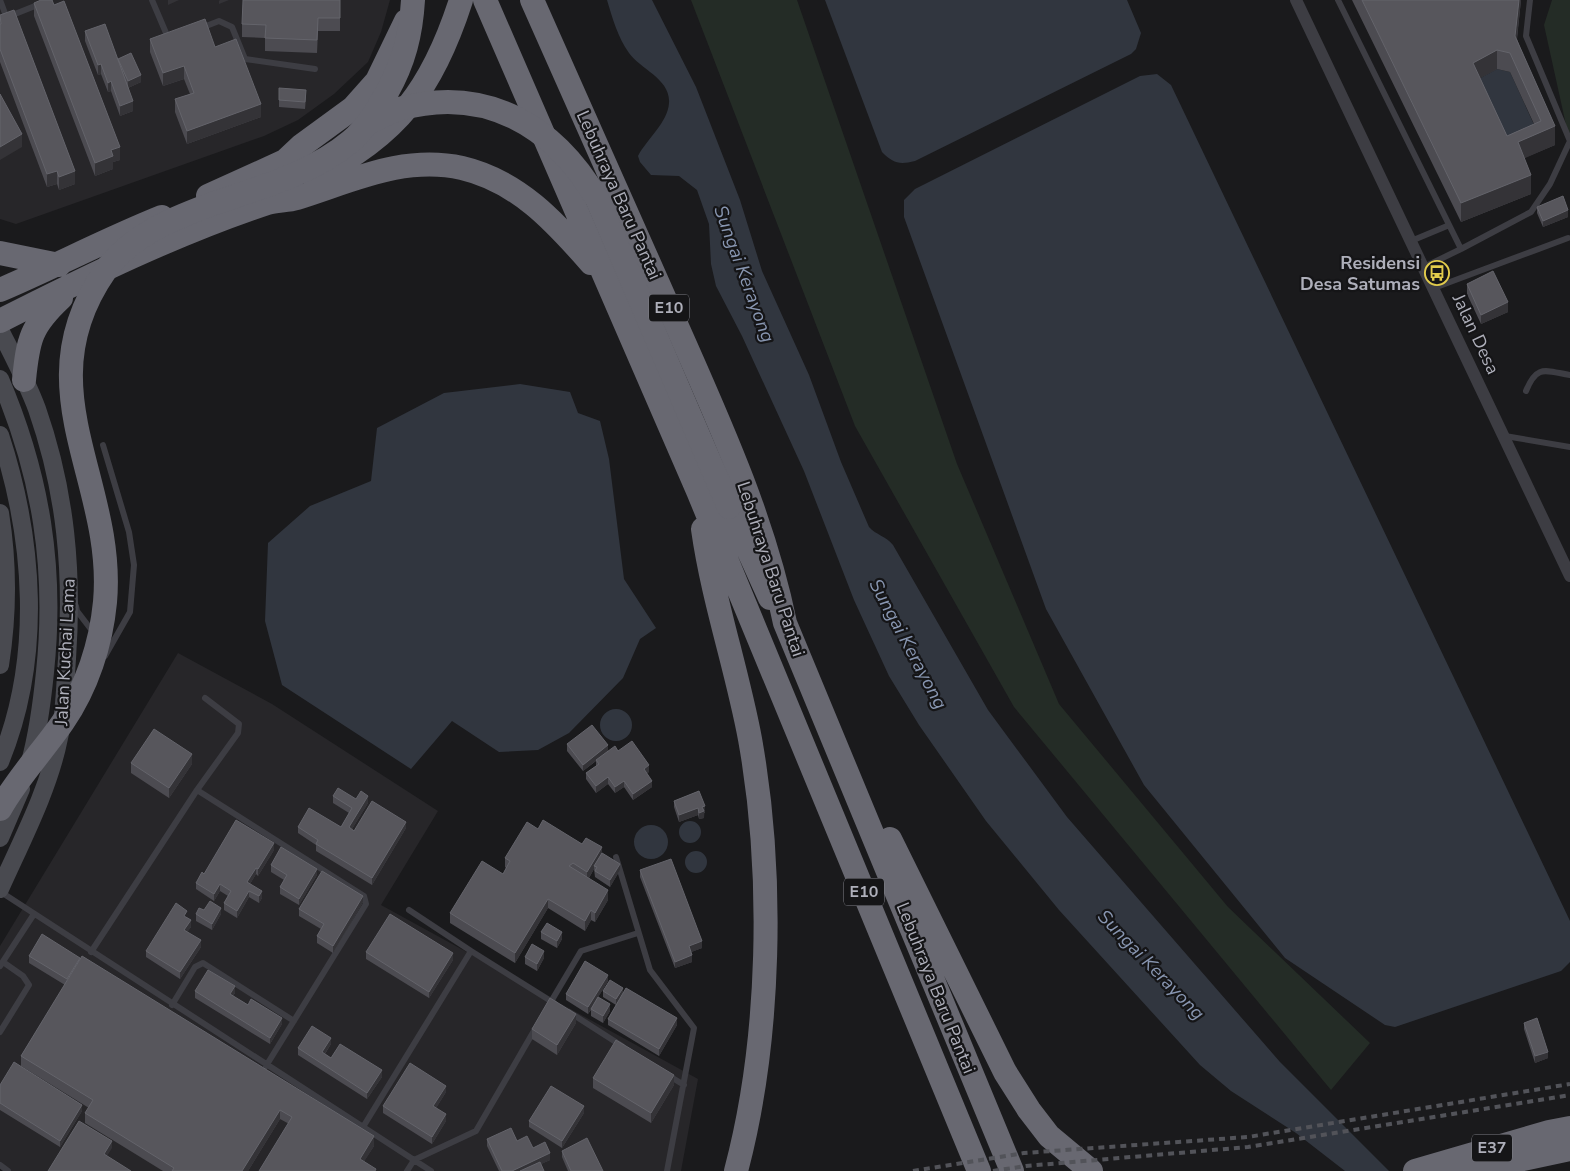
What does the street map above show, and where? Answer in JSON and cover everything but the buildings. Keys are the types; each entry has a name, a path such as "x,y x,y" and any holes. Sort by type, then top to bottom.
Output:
{"highway":[{"path":"285,162 301,146 352,108 377,81 406,20 413,0"},
{"path":"0,809 12,788 64,720 87,677 100,637 105,602 106,565 101,528 74,420 70,382 71,351 86,302 106,270 124,250 148,232 174,218 288,177 323,160 353,140 379,107 396,76 409,41 413,0"},
{"path":"269,203 292,186 357,154 395,121 416,98 428,79 443,51 461,0"},
{"name":"E10","path":"485,0 698,490 979,1171"},
{"name":"Lebuhraya Baru Pantai","path":"532,0 709,398 749,494 775,574 785,623 1012,1171"},
{"path":"0,290 59,265 112,237 333,142 358,127 398,109 432,102 466,102 500,110 529,124 546,136 585,179 597,199 764,588 785,623"},
{"path":"0,321 137,253 269,203 294,199 392,167 438,165 462,168 504,185 540,208 606,280"},
{"path":"0,253 59,265"},
{"path":"24,380 26,352 39,320 77,283"},
{"path":"698,490 707,551 750,740 762,835 764,969 760,1049 736,1171"},
{"path":"860,804 892,840 1005,1072 1029,1110 1049,1136 1091,1171"},
{"name":"E37","path":"1415,1171 1570,1128"},
{"name":"E37","path":"1467,1171 1570,1149"}],"main road":[{"name":"Jalan Kuchai Lama","path":"0,330 36,408 59,485 66,529 70,580 70,616 60,738 42,793 0,890"},
{"name":"Jalan Kuchai Lama","path":"0,379 18,420 38,495 47,548 50,613 42,706 32,753 24,781 0,838"},
{"path":"0,402 12,398 19,399 36,408"},
{"path":"0,435 19,500 26,546 28,623 18,707 0,762"},
{"path":"0,513 6,573 0,664"}],"street":[{"name":"Jalan Desa","path":"1296,0 1570,576"}],"lane":[{"path":"0,0 3,18 50,0"},
{"path":"152,0 169,40"},
{"path":"1338,0 1447,226 1460,249"},
{"path":"1424,267 1531,212 1550,184 1570,141 1526,36 1530,0"},
{"path":"194,31 219,21 232,27 245,59 315,69"},
{"path":"161,43 177,37"},
{"path":"1411,241 1447,226"},
{"path":"1434,288 1568,238"},
{"path":"1526,390 1532,375 1537,372 1570,375"},
{"path":"1504,436 1570,447"},
{"path":"60,738 130,612 134,565 129,532 103,446"},
{"path":"70,580 77,611 90,628 111,629 122,625"},
{"path":"91,952 197,790 238,733 239,724 204,698"},
{"path":"197,790 364,896 366,904 266,1066"},
{"path":"616,857 650,970 694,1028 667,1171"},
{"path":"0,894 4,894 430,1171"},
{"path":"409,910 470,951 626,1048"},
{"path":"0,1032 29,985 23,976 1,964 34,914"},
{"path":"546,1010 582,951 638,933"},
{"path":"363,1127 470,951"},
{"path":"172,1005 195,967 203,963 294,1021"},
{"path":"408,1171 414,1160 476,1130 541,1019"},
{"path":"659,1069 684,1085"},
{"path":"0,1165 8,1171"}],"shaded area":[{"path":"0,0 390,0 381,32 368,62 334,94 298,120 264,136 16,224 0,219"},
{"path":"691,0 797,0 957,464 1059,704 1228,907 1370,1043 1331,1090 1014,707 855,426"},
{"path":"1552,0 1570,0 1570,143 1544,25"},
{"path":"178,653 272,704 438,811 381,905 698,1079 681,1171 4,1171 0,1168 0,946"}],"water":[{"name":"Sungai Kerayong","path":"607,0 652,0 696,87 740,200 762,271 809,375 841,462 869,527 893,545 988,710 1067,817 1280,1062 1389,1171 1345,1171 1296,1133 1231,1091 1200,1065 1059,910 986,821 919,725 889,676 854,600 804,471 742,336 716,286 711,264 709,224 697,190 679,176 651,175 640,162 638,156 661,124 668,110 668,95 660,81 634,59 625,47"},
{"path":"825,0 1127,0 1141,33 1136,49 1131,54 915,161 900,163 893,161 882,152"},
{"path":"1497,69 1510,72 1541,140 1507,155 1473,82"},
{"path":"1157,74 1171,85 1570,921 1570,962 1561,971 1395,1027 1385,1025 1285,958 1144,785 1046,609 904,217 904,200 915,189 1140,76"},
{"path":"520,384 570,392 578,413 600,421 609,459 624,579 656,628 640,639 623,678 569,733 538,750 499,752 452,721 411,769 282,685 265,621 268,543 310,506 371,481 377,428 444,393"},
{"path":"616,709 627,714 632,725 627,736 616,741 605,736 600,725 605,714"},
{"path":"690,821 698,824 701,832 698,840 690,843 682,840 679,832 682,824"},
{"path":"651,825 658,826 663,830 667,835 667,849 663,854 658,858 651,859 644,858 639,854 635,849 634,842 635,835 639,830 644,826"},
{"path":"696,851 704,854 707,862 704,870 696,873 688,870 685,862 688,854"}],"railway":[{"path":"913,1171 1024,1153 1248,1137 1570,1084"},
{"path":"993,1171 1026,1166 1248,1147 1570,1095"}],"place":[{"name":"Residensi Desa Satumas","path":"1437,273"}]}
